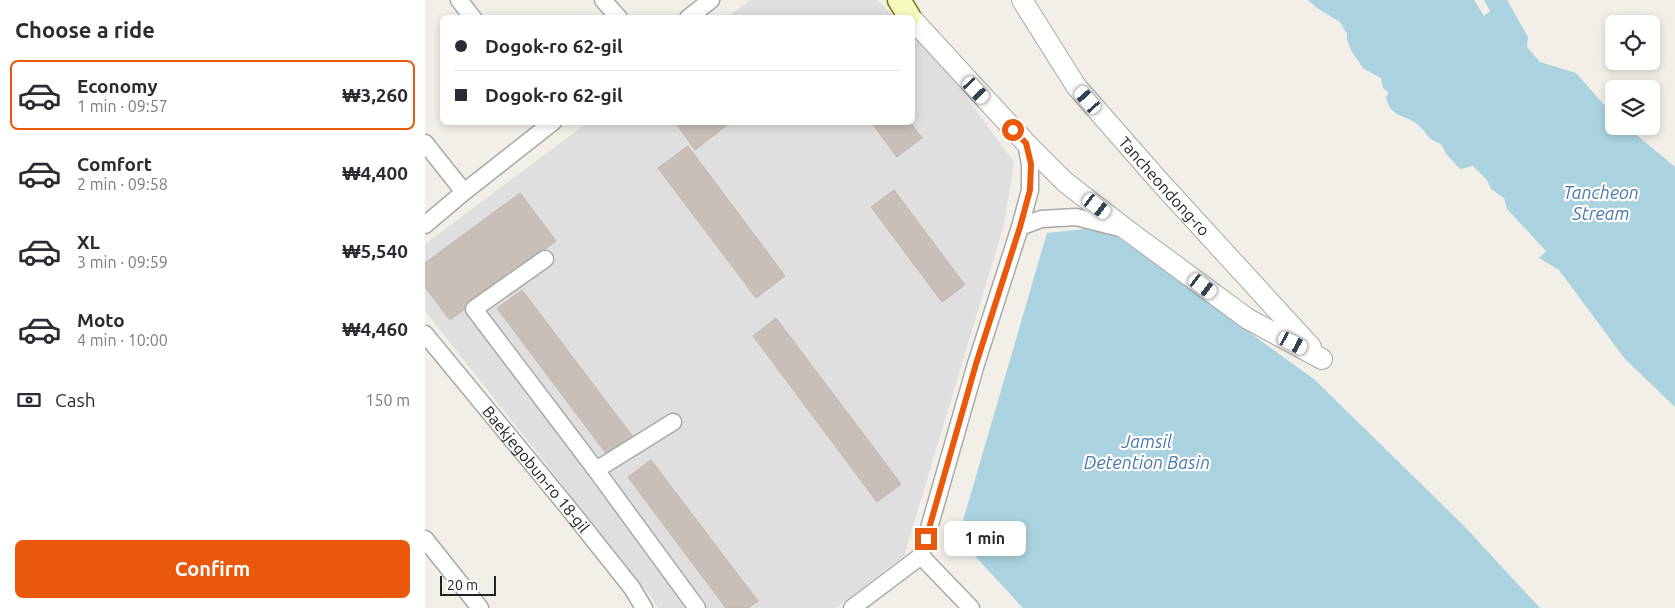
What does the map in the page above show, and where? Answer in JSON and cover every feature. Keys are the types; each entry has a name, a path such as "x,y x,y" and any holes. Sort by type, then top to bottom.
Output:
{"street":[{"path":"459,0 471,15"},
{"path":"603,0 616,15"},
{"path":"692,15 711,0"},
{"name":"Tancheondong-ro","path":"1022,0 1076,86 1160,182 1322,359 1248,320 1127,230"},
{"path":"915,22 1026,143 1065,182 1127,230"},
{"path":"425,225 549,125"},
{"path":"425,143 464,192"},
{"path":"852,608 921,556 976,364 1030,190 1031,164 1026,143"},
{"path":"1020,227 1041,218 1077,217 1127,230"},
{"path":"545,259 474,309 596,470 697,608"},
{"name":"Baekjegobun-ro 18-gil","path":"425,334 590,535 632,588 644,608"},
{"path":"596,470 673,422"},
{"path":"425,539 480,608"},
{"path":"921,556 971,608"}],"shaded area":[{"path":"750,0 877,0 892,15 730,15"},
{"path":"915,37 940,62 1014,162 1004,224 904,556 836,608 658,608 425,311 425,244 584,125 915,125"}],"water":[{"name":"Tancheon Stream","path":"1308,0 1474,0 1484,16 1490,11 1484,0 1507,0 1528,37 1527,47 1540,62 1576,73 1605,106 1605,135 1637,135 1675,167 1675,407 1625,359 1559,270 1539,258 1546,251 1507,209 1504,198 1491,189 1487,180 1473,166 1460,169 1447,155 1441,144 1430,138 1417,124 1391,109 1386,97 1389,93 1383,88 1381,78 1364,69 1352,52 1347,40 1347,34 1340,22"},
{"name":"Jamsil Detention Basin","path":"1104,227 1315,380 1465,527 1540,608 1023,608 958,538 1047,233"}],"building":[{"path":"677,125 727,125 695,150"},
{"path":"873,125 912,125 922,138 897,157"},
{"path":"688,146 785,276 756,298 658,168"},
{"path":"894,190 965,285 942,302 871,207"},
{"path":"520,193 556,241 450,320 425,287 425,263"},
{"path":"522,290 633,437 608,456 497,308"},
{"path":"776,318 901,484 877,502 753,336"},
{"path":"651,460 758,601 748,608 726,608 628,477"}],"route":[{"path":"926,539 976,364 1030,190 1031,164 1026,143 1013,130"}]}
